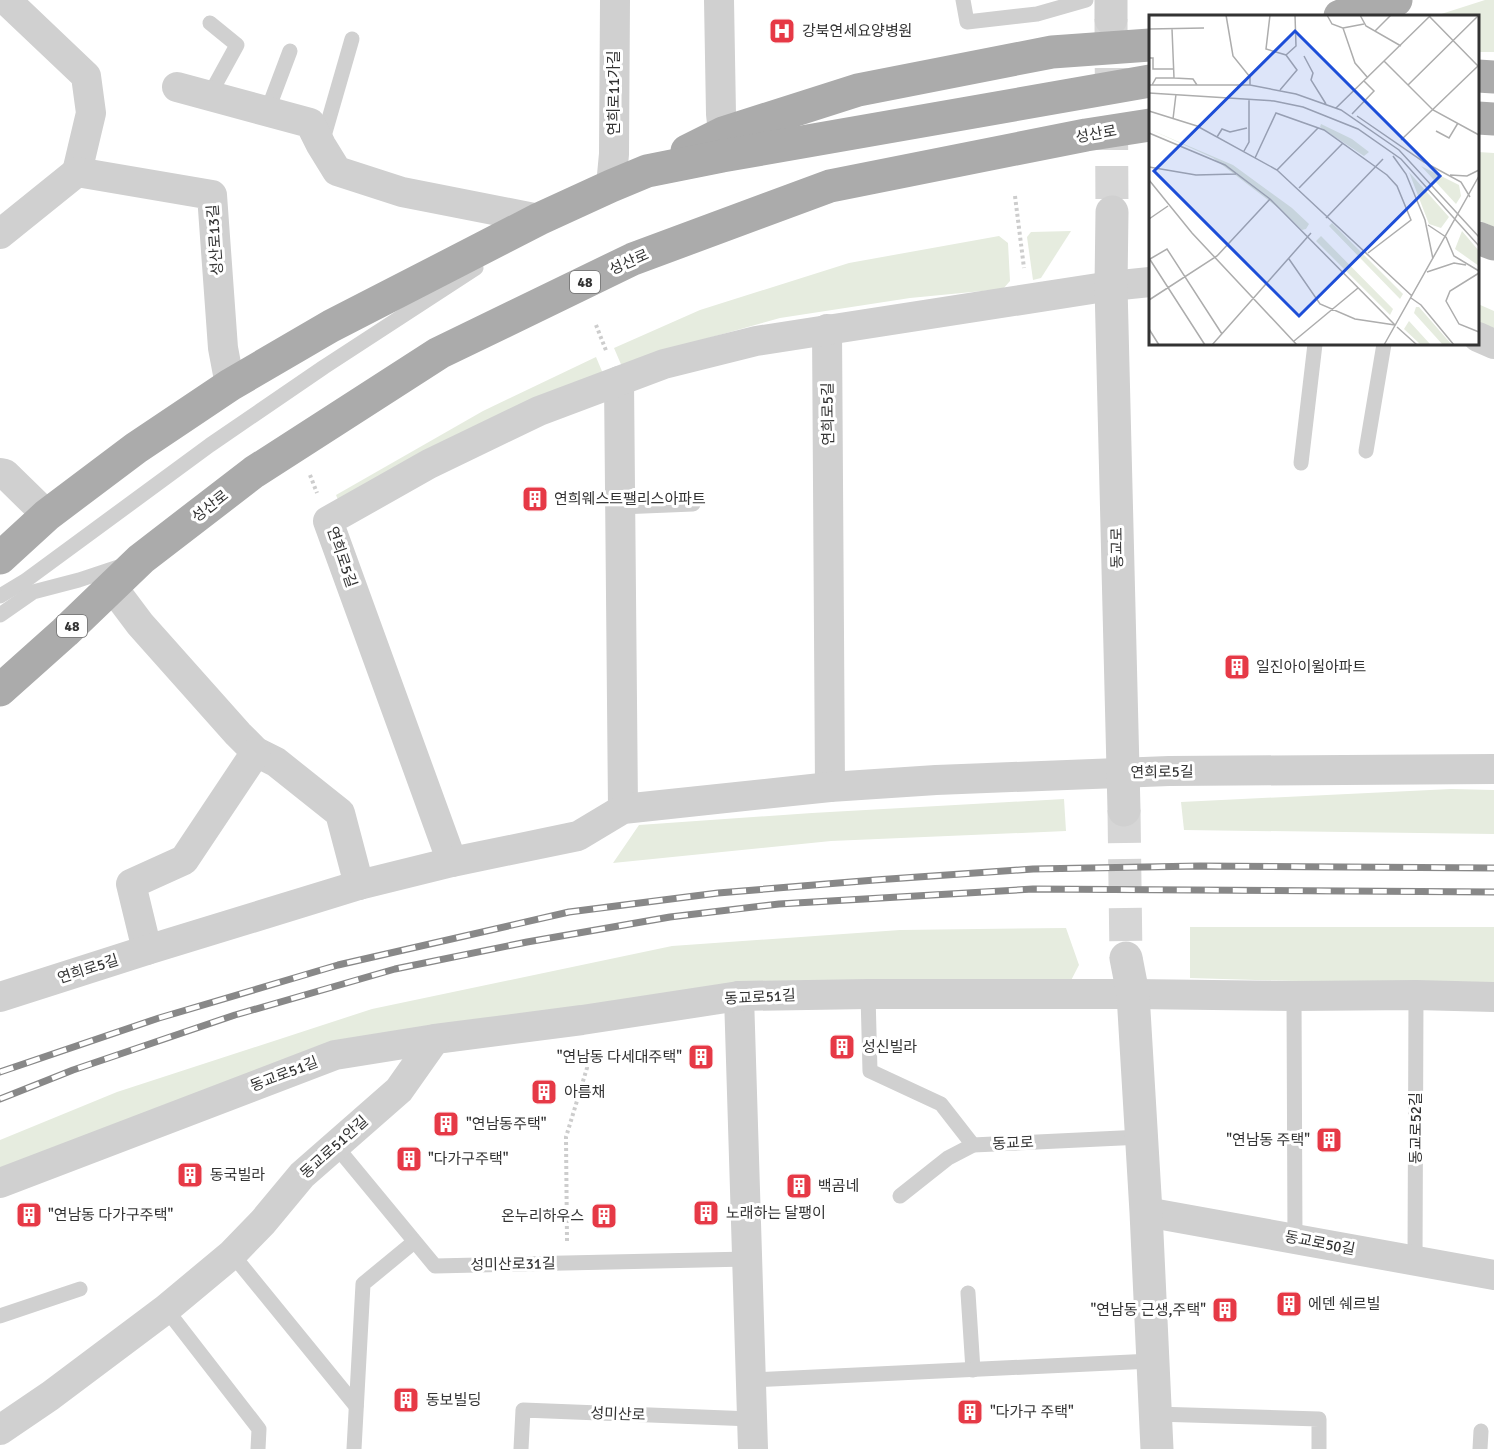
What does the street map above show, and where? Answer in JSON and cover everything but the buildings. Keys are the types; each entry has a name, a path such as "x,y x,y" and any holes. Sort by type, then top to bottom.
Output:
{"main road":[{"path":"1344,15 1396,0"},
{"path":"0,558 47,515 136,448 230,385 331,326 539,219 647,171 723,133 858,90 1052,52 1149,45"},
{"path":"1479,76 1494,77"},
{"path":"647,171 1149,81"},
{"path":"1479,118 1494,119"},
{"name":"성산로","path":"0,690 113,588 141,559 254,472 439,353 633,258 830,186 1149,124"},
{"path":"1086,135 1149,145"},
{"path":"1479,238 1494,244"}],"street":[{"path":"0,234 77,172 91,113 86,76 6,0"},
{"name":"연희로11가길","path":"611,186 614,154 615,0"},
{"path":"719,0 723,133"},
{"path":"177,87 310,123 321,146 338,171 402,192 539,219"},
{"name":"성산로13길","path":"77,172 212,195 223,348 230,385"},
{"name":"동교로","path":"1112,212 1111,286 1124,810"},
{"path":"1111,286 1149,282"},
{"name":"연희로5길","path":"452,862 328,521 429,464 539,411 664,364 756,341 1111,286"},
{"name":"연희로5길","path":"827,329 830,787"},
{"path":"1479,337 1494,344"},
{"path":"618,381 623,809"},
{"path":"0,473 5,474 47,515"},
{"path":"113,588 140,624 256,752 276,762 340,813 359,885"},
{"path":"147,950 130,884 184,860 256,752"},
{"name":"연희로5길","path":"0,997 359,885 452,862 578,836 623,809 830,787 936,780 1123,772 1494,769"},
{"path":"1126,958 1133,994 1157,1449"},
{"path":"1133,994 1494,997"},
{"name":"동교로51길","path":"0,1183 335,1055 739,996 1133,994"},
{"path":"739,996 753,1449"},
{"name":"동교로51안길","path":"0,1430 50,1396 166,1309 232,1254 263,1222 302,1175 399,1090 435,1039"},
{"name":"동교로50길","path":"1146,1212 1494,1275"}],"lane":[{"path":"963,0 967,22 1103,6"},
{"path":"209,96 237,45 210,23"},
{"path":"321,146 352,39"},
{"path":"267,112 290,51"},
{"path":"0,596 25,581 229,432 574,204"},
{"path":"1301,463 1315,345"},
{"path":"1366,451 1384,345"},
{"path":"620,507 693,504"},
{"path":"0,615 33,592 79,580 141,559"},
{"path":"868,994 870,1071 941,1104 973,1145"},
{"name":"동교로52길","path":"1415,1261 1416,995"},
{"path":"1294,996 1295,1239"},
{"name":"동교로","path":"900,1196 948,1158 973,1145 1142,1137"},
{"name":"성미산로31길","path":"335,1144 435,1266 748,1259"},
{"path":"354,1449 363,1284 414,1242"},
{"path":"232,1254 356,1406"},
{"path":"0,1316 80,1289"},
{"path":"968,1293 973,1370"},
{"path":"166,1309 259,1429 258,1449"},
{"path":"751,1380 1152,1361"},
{"name":"성미산로","path":"521,1449 523,1410 752,1419"},
{"path":"1155,1414 1319,1419 1319,1449"},
{"path":"1480,1449 1481,1431"}],"path":[{"path":"1015,196 1028,299"},
{"path":"568,1263 566,1137 587,1068 582,1020"}],"shaded area":[{"path":"1485,0 1494,0 1494,52 1479,52 1479,15 1438,15"},
{"path":"1479,152 1494,153 1494,227 1479,220"},
{"path":"1071,231 1041,278 1033,280 1027,237 1031,232"},
{"path":"999,236 1008,243 1010,281 1003,289 910,298 780,318 680,346 623,369 614,348 700,310 849,263"},
{"path":"1479,304 1494,311 1494,329 1479,322"},
{"path":"596,357 604,376 341,507 336,495 483,411"},
{"path":"1451,789 1494,790 1494,834 1184,830 1181,802"},
{"path":"1064,799 1066,831 831,841 613,863 639,825"},
{"path":"1190,927 1494,927 1494,987 1190,978"},
{"path":"1066,928 1079,965 1064,994 853,994 233,1083 0,1169 0,1140 117,1092 372,1009 672,946 900,930"}],"tunnel":[{"path":"1111,19 1112,212"},
{"path":"1124,810 1126,958"}],"railway":[{"path":"0,1072 159,1018 338,965 569,912 718,893 1033,869 1200,866 1494,868"},
{"path":"0,1099 73,1070 235,1015 395,969 527,942 670,917 779,904 1033,889 1494,892"}],"place":[{"name":"강북연세요양병원","path":"782,31"},
{"name":"연희웨스트팰리스아파트","path":"535,499"},
{"name":"일진아이윌아파트","path":"1237,667"},
{"name":"성신빌라","path":"842,1047"},
{"name":"\"연남동 다세대주택\"","path":"701,1057"},
{"name":"아름채","path":"544,1092"},
{"name":"\"연남동주택\"","path":"446,1124"},
{"name":"\"연남동 주택\"","path":"1329,1140"},
{"name":"\"다가구주택\"","path":"409,1159"},
{"name":"동국빌라","path":"190,1175"},
{"name":"백곰네","path":"799,1186"},
{"name":"노래하는 달팽이","path":"706,1213"},
{"name":"\"연남동 다가구주택\"","path":"29,1215"},
{"name":"온누리하우스","path":"604,1216"},
{"name":"에덴 쉐르빌","path":"1289,1304"},
{"name":"\"연남동 근생,주택\"","path":"1225,1310"},
{"name":"동보빌딩","path":"406,1400"},
{"name":"\"다가구 주택\"","path":"970,1412"}]}
